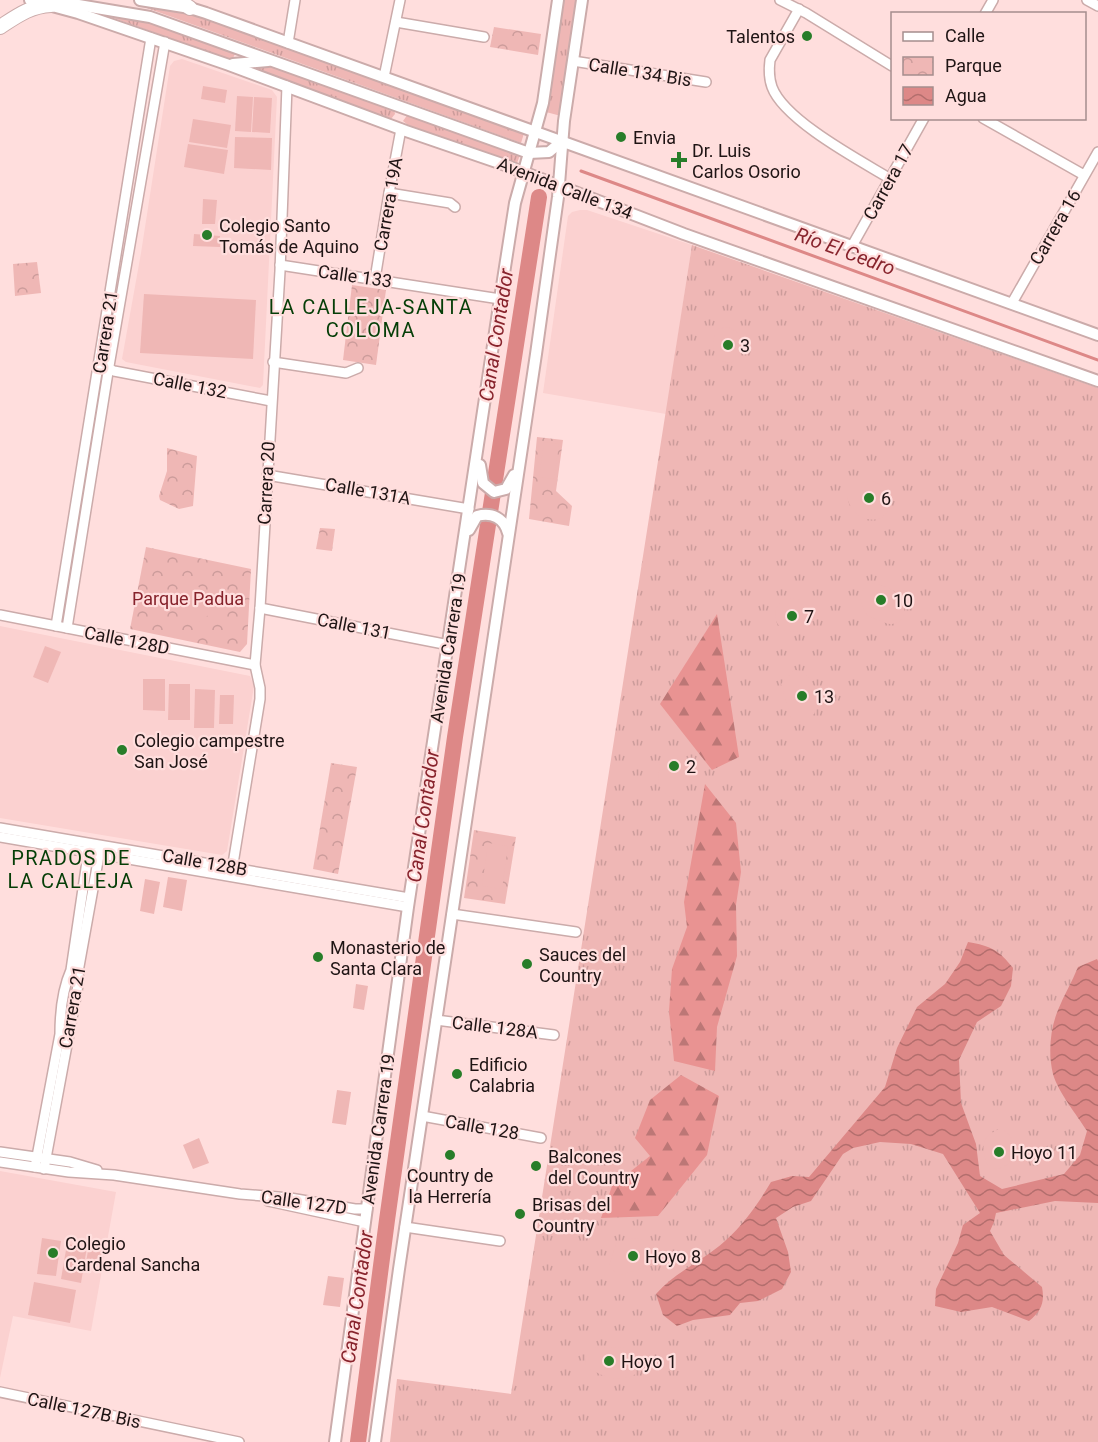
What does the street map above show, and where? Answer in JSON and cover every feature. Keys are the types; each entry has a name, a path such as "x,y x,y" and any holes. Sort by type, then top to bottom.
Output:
{"highway":[{"path":"0,27 27,9 49,3"}],"main road":[{"name":"Avenida Calle 134","path":"30,0 49,3 165,42 523,172 684,234 1098,381"},
{"path":"140,0 184,4 1098,335"},
{"path":"508,535 504,523 494,516 473,513 478,449 515,203 543,103 558,0"},
{"path":"375,1442 521,452 559,186 562,141 582,0"},
{"path":"49,3 82,4 150,17 529,153 549,152 562,141"},
{"path":"229,65 272,61"},
{"path":"399,106 401,129"},
{"path":"478,449 483,483 494,492 502,491 509,485 521,452"},
{"name":"Avenida Carrera 19","path":"335,1442 408,903 463,550 473,513"}],"street":[{"path":"288,43 295,0"},
{"path":"384,77 400,0"},
{"path":"780,0 799,9 891,65"},
{"path":"799,9 770,60 772,88 800,121 889,178"},
{"path":"396,22 484,38"},
{"name":"Carrera 21","path":"56,626 151,38"},
{"name":"Carrera 21","path":"67,628 165,42"},
{"name":"Calle 134 Bis","path":"573,61 706,82"},
{"name":"Carrera 20","path":"232,872 260,699 255,665 280,265 287,86"},
{"name":"Carrera 17","path":"852,246 923,120"},
{"path":"987,120 1084,175"},
{"name":"Carrera 19A","path":"375,279 388,193 401,129"},
{"name":"Carrera 16","path":"1012,303 1098,152"},
{"path":"388,193 450,203 455,207"},
{"name":"Calle 133","path":"280,265 500,299"},
{"path":"100,362 109,369"},
{"path":"273,362 346,373 358,368"},
{"name":"Calle 132","path":"109,369 271,401"},
{"name":"Calle 131A","path":"267,475 473,513"},
{"name":"Calle 131","path":"260,608 448,645"},
{"name":"Calle 128D","path":"0,615 255,665"},
{"name":"Calle 128B","path":"0,828 89,847 408,903"},
{"name":"Calle 128B","path":"0,837 89,847"},
{"name":"Carrera 21","path":"42,1158 60,1021 67,978 71,970 89,847"},
{"name":"Carrera 21","path":"40,1168 79,980 78,972 100,849"},
{"path":"452,914 576,932"},
{"name":"Calle 128A","path":"436,1020 554,1035"},
{"name":"Calle 128","path":"422,1116 541,1138"},
{"name":"Calle 127D","path":"0,1152 70,1162 114,1174"},
{"name":"Calle 127D","path":"0,1162 114,1174 240,1194 365,1222"},
{"name":"Calle 127D","path":"240,1194 290,1198 367,1209"},
{"path":"405,1227 500,1241"},
{"name":"Calle 127B Bis","path":"0,1392 239,1442"}],"shaded area":[{"name":"Colegio Santo Tomás de Aquino","path":"182,59 272,90 277,97 263,385 260,388 126,362 122,359 170,66 174,61"},
{"path":"580,210 587,210 692,245 666,414 543,393 568,216"},
{"name":"Colegio campestre San José","path":"0,626 250,676 254,686 227,851 222,855 0,818"},
{"name":"Colegio Cardenal Sancha","path":"0,1171 116,1192 91,1331 13,1316 0,1378"}],"green space":[{"path":"563,0 577,0 561,116 546,112"},
{"path":"149,4 190,12 525,130 521,143 147,8"},
{"path":"88,9 148,19 236,52 232,60"},
{"path":"494,27 541,34 538,55 490,47"},
{"path":"264,62 394,108 395,114 391,119 253,68 258,63"},
{"path":"203,86 227,90 225,103 201,99"},
{"path":"237,96 253,97 251,132 235,131"},
{"path":"254,97 272,98 270,133 252,132"},
{"path":"408,114 520,155 517,163 408,125 403,121"},
{"path":"193,119 231,125 227,148 189,142"},
{"path":"235,137 272,138 271,170 234,168"},
{"path":"188,144 228,150 224,174 184,167"},
{"path":"203,199 217,200 215,224 202,224"},
{"path":"194,234 220,236 220,247 193,246"},
{"path":"692,245 1098,388 1098,1442 390,1442 397,1379 511,1394"},
{"path":"37,262 41,293 15,296 13,264"},
{"path":"352,285 386,290 376,365 343,360"},
{"path":"144,294 256,300 253,359 140,353"},
{"name":"3","path":"727,327 736,331 742,345 741,353 729,363 719,360 713,344 718,329"},
{"path":"537,437 563,440 556,491 572,506 569,526 529,519"},
{"path":"544,442 559,444 554,479 539,477"},
{"path":"167,448 197,456 193,506 179,509 160,500 159,496 167,471"},
{"name":"6","path":"870,480 882,485 891,500 888,510 877,519 861,517 850,505 847,496 860,484"},
{"path":"320,528 335,529 332,551 316,549"},
{"name":"Parque Padua","path":"146,547 251,569 247,644 240,652 130,629"},
{"path":"191,578 217,608 200,622 174,592"},
{"name":"10","path":"868,583 885,586 899,595 904,604 904,614 899,621 890,624 867,615 862,607 861,599 862,591"},
{"name":"7","path":"792,598 804,603 809,615 804,627 792,632 780,627 775,615 780,603"},
{"path":"717,614 739,757 712,770 660,704"},
{"path":"45,646 61,652 48,683 33,677"},
{"name":"13","path":"794,670 807,676 819,699 814,714 802,722 791,718 781,684"},
{"path":"143,679 165,679 165,711 143,710"},
{"path":"169,684 190,684 190,720 168,720"},
{"path":"195,689 215,690 214,728 194,728"},
{"path":"220,695 234,695 233,724 219,724"},
{"name":"2","path":"675,749 682,752 688,760 687,772 679,792 669,797 658,785 660,759 666,750"},
{"path":"331,763 357,767 338,874 313,869"},
{"path":"705,784 736,823 741,872 736,905 737,956 717,1027 715,1071 674,1061 669,1011 672,969 687,927 684,902"},
{"path":"474,830 516,837 505,904 464,898"},
{"path":"488,843 508,846 502,889 482,886"},
{"path":"168,877 187,880 182,911 163,907"},
{"path":"145,879 160,882 154,914 140,911"},
{"path":"356,984 368,986 364,1010 353,1008"},
{"path":"681,1075 719,1096 707,1155 658,1216 601,1218 612,1186 650,1156 635,1138 650,1100"},
{"path":"337,1090 351,1092 346,1125 332,1123"},
{"name":"Hoyo 11","path":"999,1129 1011,1137 1014,1150 1009,1163 996,1169 987,1164 983,1147 989,1135"},
{"path":"199,1138 209,1163 193,1169 183,1145"},
{"path":"42,1238 61,1241 56,1276 37,1274"},
{"name":"Hoyo 8","path":"637,1238 649,1241 656,1248 654,1255 642,1268 618,1275 609,1266 616,1244"},
{"path":"67,1244 87,1247 81,1283 61,1279"},
{"path":"89,1245 104,1247 100,1271 85,1268"},
{"path":"328,1276 344,1278 340,1307 323,1305"},
{"path":"34,1282 76,1290 70,1323 28,1315"},
{"name":"Hoyo 1","path":"623,1347 633,1359 636,1374 630,1377 610,1378 586,1366 585,1356 593,1348"}],"water":[{"path":"968,942 994,950 1013,968 1011,986 1001,1006 977,1022 959,1060 961,1103 976,1144 980,1176 1002,1189 1064,1174 1080,1155 1087,1131 1055,1081 1051,1066 1051,1042 1055,1017 1078,967 1097,959 1098,961 1098,1203 1055,1201 996,1213 990,1231 1004,1255 1042,1287 1043,1298 1037,1314 1029,1321 992,1307 961,1312 935,1306 936,1289 958,1243 963,1225 980,1213 943,1154 911,1144 880,1142 853,1148 843,1154 811,1201 793,1207 776,1218 788,1252 791,1272 782,1289 758,1301 740,1303 730,1315 693,1320 677,1326 663,1315 656,1294 732,1234 750,1213 771,1182 792,1176 809,1177 885,1087 897,1048 917,1007 945,984 960,962"}],"waterway":[{"name":"Río El Cedro","path":"581,171 1098,360"},
{"name":"Canal Contador","path":"358,1442 455,737 539,197"}],"place":[{"name":"Talentos","path":"807,36"},
{"name":"Envia","path":"621,137"},
{"name":"Dr. Luis Carlos Osorio","path":"679,160"},
{"name":"Colegio Santo Tomás de Aquino","path":"207,235"},
{"name":"3","path":"728,345"},
{"name":"6","path":"869,498"},
{"name":"10","path":"881,600"},
{"name":"7","path":"792,616"},
{"name":"13","path":"802,696"},
{"name":"Colegio campestre San José","path":"122,750"},
{"name":"2","path":"674,766"},
{"name":"Monasterio de Santa Clara","path":"318,957"},
{"name":"Sauces del Country","path":"527,964"},
{"name":"Edificio Calabria","path":"457,1074"},
{"name":"Hoyo 11","path":"999,1152"},
{"name":"Country de la Herrería","path":"450,1155"},
{"name":"Balcones del Country","path":"536,1166"},
{"name":"Brisas del Country","path":"520,1214"},
{"name":"Colegio Cardenal Sancha","path":"53,1253"},
{"name":"Hoyo 8","path":"633,1256"},
{"name":"Hoyo 1","path":"609,1361"}],"district":[{"name":"LA CALLEJA-SANTA COLOMA","path":"371,318"},
{"name":"PRADOS DE LA CALLEJA","path":"71,870"}]}
